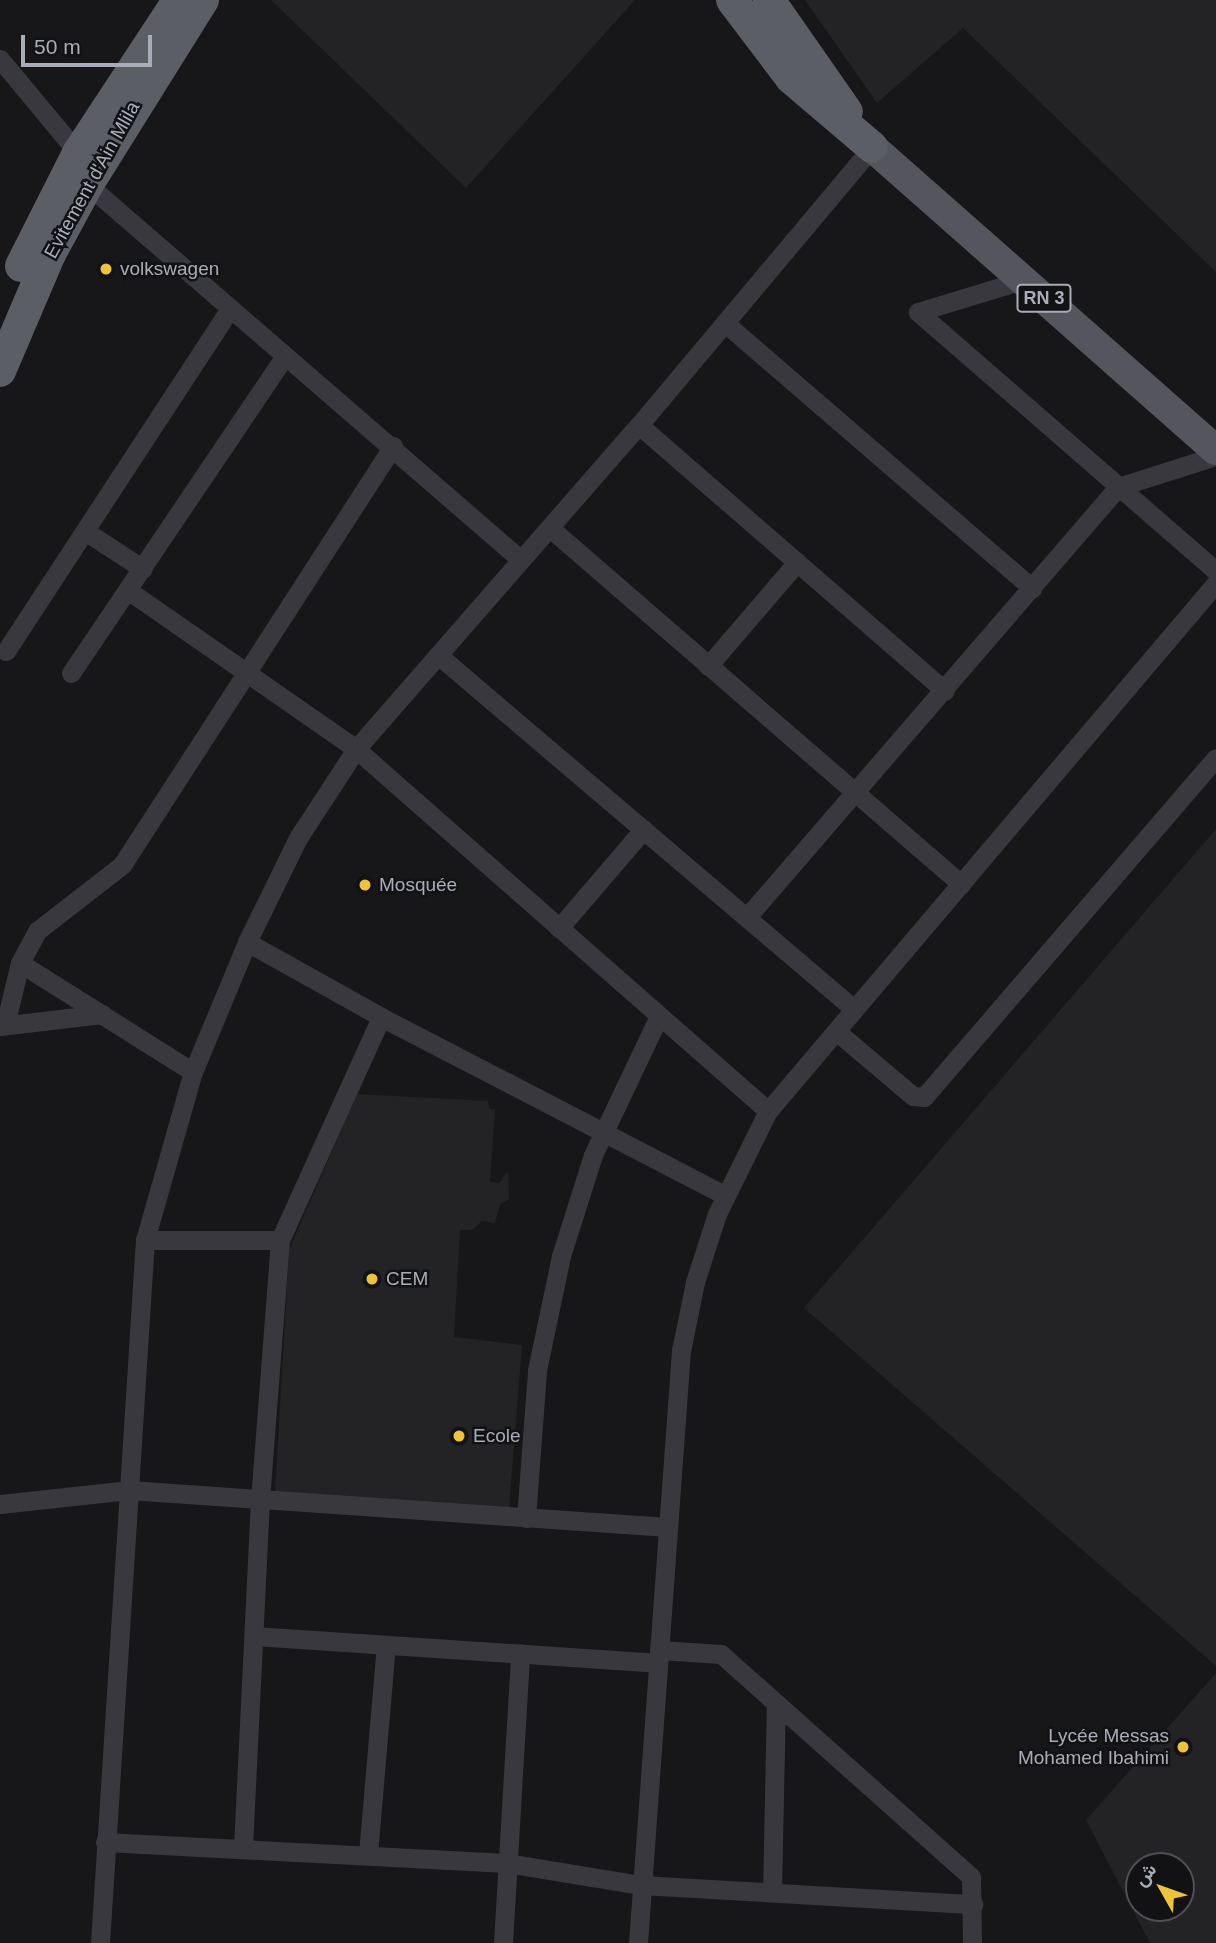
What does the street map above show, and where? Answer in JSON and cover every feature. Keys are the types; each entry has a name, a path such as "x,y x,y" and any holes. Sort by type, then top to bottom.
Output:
{"highway":[{"name":"Evitement d'Ain Mlila","path":"0,313 78,169 179,0"},
{"name":"Evitement d'Ain Mlila","path":"0,371 50,254 78,169 203,0"},
{"name":"RN 3","path":"732,0 791,78 872,148"},
{"name":"RN 3","path":"769,0 872,148"}],"main road":[{"name":"RN 3","path":"872,148 1216,450"}],"street":[{"path":"0,59 78,169 230,309 393,446 521,560"},
{"path":"100,1943 145,1240 193,1072 247,942 298,838 356,749 639,425 872,148"},
{"path":"1023,280 918,312 1216,571"},
{"path":"6,651 230,309"},
{"path":"725,323 1032,588"},
{"path":"71,673 129,591 285,356"},
{"path":"639,425 945,691"},
{"path":"102,1014 3,1026 20,963 37,931 122,865 393,446"},
{"path":"747,917 945,691 1118,487 1216,456"},
{"path":"550,528 961,884"},
{"path":"85,531 143,569"},
{"path":"708,666 797,562"},
{"path":"638,1943 640,1885 681,1351 695,1282 725,1195 768,1111 1216,583"},
{"path":"129,591 356,749 768,1111"},
{"path":"438,655 854,1009"},
{"path":"836,1031 913,1096 923,1097 1216,758"},
{"path":"559,928 644,829"},
{"path":"247,942 380,1017 725,1195"},
{"path":"20,963 193,1072"},
{"path":"526,1518 537,1370 547,1309 603,1134 659,1016"},
{"path":"243,1847 260,1500 280,1240 380,1017"},
{"path":"145,1240 280,1240"},
{"path":"0,1504 130,1490 668,1527"},
{"path":"254,1636 520,1653 657,1656 721,1654 971,1877 972,1943"},
{"path":"368,1854 386,1645"},
{"path":"503,1943 520,1653"},
{"path":"772,1891 776,1705"},
{"path":"105,1842 243,1847 506,1863 640,1885 973,1904"}],"shaded area":[{"path":"271,0 635,0 466,188"},
{"path":"805,0 1216,0 1216,272 963,28 877,103"},
{"path":"1216,829 1216,1666 804,1308"},
{"name":"CEM","path":"357,1094 488,1101 489,1109 495,1110 490,1182 499,1183 508,1171 509,1199 500,1204 495,1223 482,1221 472,1230 460,1230 454,1337 522,1345 509,1508 275,1494 289,1250"},
{"name":"Lycée Messas Mohamed Ibahimi","path":"1216,1673 1216,1943 1150,1943 1139,1922 1195,1922 1195,1852 1125,1852 1125,1895 1086,1820"}],"place":[{"name":"volkswagen","path":"106,269"},
{"name":"Mosquée","path":"365,885"},
{"name":"CEM","path":"372,1279"},
{"name":"Ecole","path":"459,1436"},
{"name":"Lycée Messas Mohamed Ibahimi","path":"1183,1747"}]}
